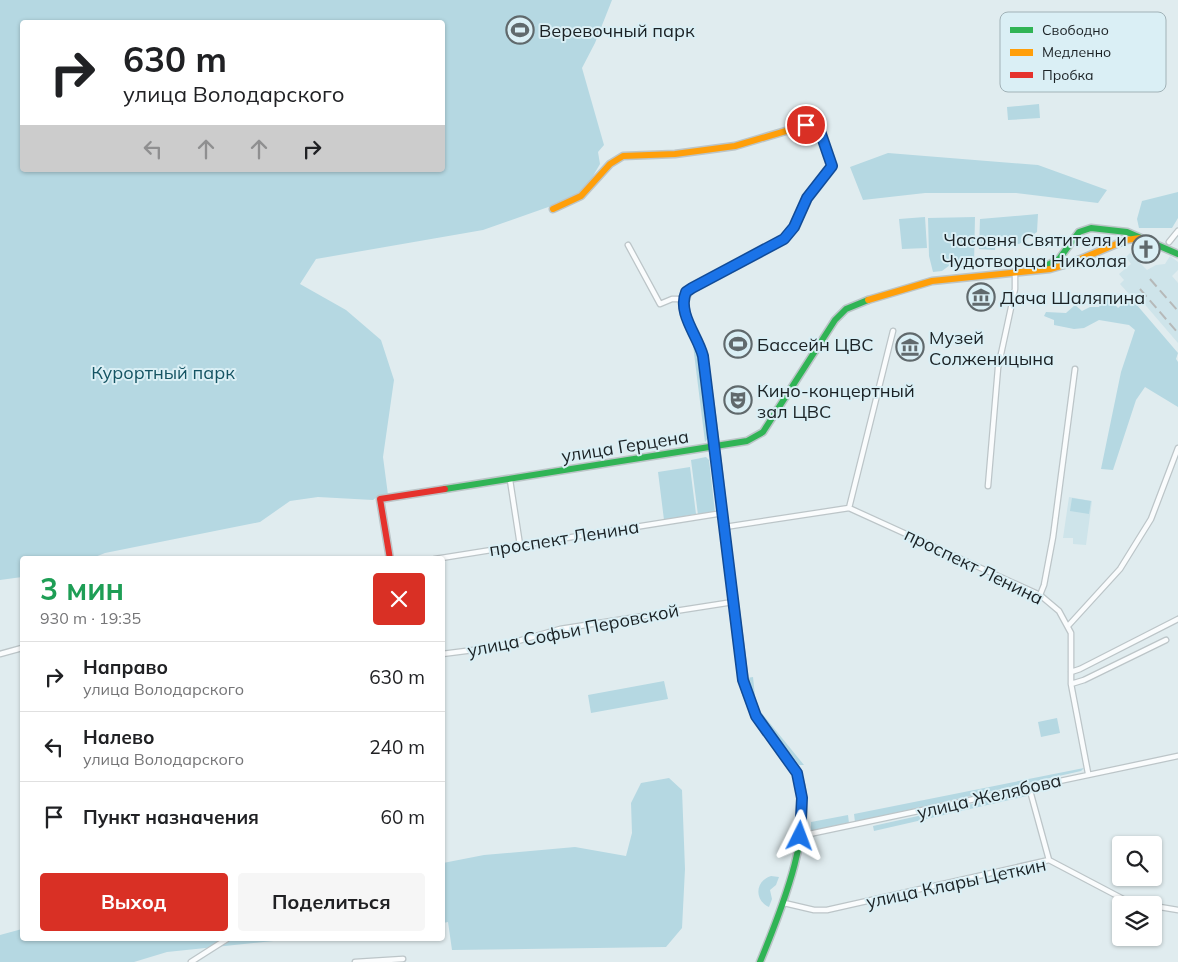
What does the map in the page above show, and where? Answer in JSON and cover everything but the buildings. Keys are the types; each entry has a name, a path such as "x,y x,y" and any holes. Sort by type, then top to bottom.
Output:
{"main road":[{"path":"553,208 581,196 610,164 623,156 676,154 735,146 806,125 815,128 823,138 832,166 807,198 790,233 784,239 692,288 686,292 683,299 683,306 700,344 703,356 742,675 750,705 762,726 792,764 800,780 802,798 800,836 795,871 760,962"},
{"path":"1042,268 1059,259 1074,238 1085,230 1110,229 1140,238 1178,254"},
{"path":"1014,273 1042,268 1050,269 1071,263 1126,240 1140,238"},
{"name":"улица Герцена","path":"390,556 380,499 510,480 747,441 764,432 840,314 855,304 932,282 1014,273"}],"street":[{"path":"1169,242 1178,230"},
{"path":"628,244 660,304 672,299 683,299"},
{"path":"988,486 998,368 1015,289 1014,273"},
{"path":"725,527 849,508 893,331"},
{"path":"1040,595 1044,585 1052,537 1075,369"},
{"path":"1068,626 1120,569 1146,527 1178,448"},
{"path":"510,480 520,545"},
{"name":"проспект Ленина","path":"849,508 1040,595 1059,611 1068,626 1072,639 1071,684 1088,773"},
{"name":"проспект Ленина","path":"445,557 723,513"},
{"name":"улица Софьи Перовской","path":"445,654 497,647 560,629 733,602"},
{"path":"1070,672 1080,669 1178,619"},
{"path":"1071,684 1084,680 1166,640"},
{"path":"0,654 20,649"},
{"name":"улица Желябова","path":"800,836 1088,773 1178,756"},
{"path":"1029,787 1049,860"},
{"name":"улица Клары Цеткин","path":"784,903 814,910 827,910 1049,860 1117,896"},
{"path":"1162,907 1178,910"},
{"path":"191,962 224,941"},
{"path":"355,962 403,959"}],"shaded area":[{"path":"1130,253 1147,270 1156,265 1165,264 1170,256 1178,262 1178,270 1172,276 1178,283 1178,343 1135,293 1131,296 1120,284 1124,280 1119,274 1131,264 1126,257"},
{"path":"1069,497 1092,501 1086,545 1073,544 1073,538 1063,538"}],"green space":[{"name":"Курортный парк","path":"0,0 612,0 595,43 582,68 604,145 598,152 600,164 589,183 571,199 483,230 316,259 300,284 346,310 381,340 394,380 383,457 388,495 377,497 373,500 318,497 290,501 260,522 98,556 20,556 20,577 0,580"},
{"path":"1039,104 1040,118 1008,120 1007,107"},
{"path":"888,153 1038,165 1107,190 1098,203 1016,193 925,193 863,200 850,167"},
{"path":"1178,192 1178,218 1172,228 1139,228 1137,219 1142,201"},
{"path":"1038,214 1037,232 1019,244 1009,244 1009,237 996,236 995,250 979,249 980,219"},
{"path":"925,217 927,248 902,249 899,219"},
{"path":"975,217 974,266 961,268 950,265 942,271 933,272 929,256 928,218"},
{"path":"1105,294 1118,308 1130,297 1178,353 1176,359 1178,362 1178,407 1145,387 1136,400 1113,470 1101,469 1121,372 1135,330 1129,325 1099,320 1084,328 1074,329 1054,325 1054,320 1044,316 1046,312 1066,313 1075,305 1082,311 1090,307 1099,307"},
{"path":"689,333 696,345 708,438 705,442 693,345 687,334"},
{"path":"706,457 709,460 715,512 698,515 691,460"},
{"path":"690,467 696,514 664,520 658,472"},
{"path":"1072,498 1091,501 1089,514 1070,511"},
{"path":"753,677 756,706 747,678"},
{"path":"664,681 668,699 591,713 588,695"},
{"path":"757,707 804,765 799,765 767,724"},
{"path":"1057,718 1060,733 1041,737 1038,722"},
{"path":"1084,768 1081,771 855,822 854,814"},
{"path":"669,778 682,790 685,869 682,928 666,947 452,950 448,922 445,923 445,863 484,855 575,847 626,856 632,833 631,803 641,783"},
{"path":"1026,792 1027,796 874,831 873,826"},
{"path":"848,815 849,823 811,832 811,822"},
{"path":"771,876 779,877 776,885 770,890 772,899 769,907 761,900 758,891 762,882"},
{"path":"20,930 20,941 274,941 167,952 134,962 0,962 0,935"}],"railway":[{"path":"1150,279 1178,311"},
{"path":"1140,289 1178,333"}],"traffic: fast":[{"path":"729,559 703,358 689,323 685,305 692,288 784,239 794,227 807,198 823,177"},
{"path":"1042,268 1059,259 1079,232 1091,228 1127,232 1178,254"},
{"path":"445,489 747,441 763,432 835,320 846,309 868,300"},
{"path":"760,962 786,893 800,838 803,812 802,789 795,769"}],"traffic: slow":[{"path":"553,209 581,196 610,164 623,156 675,154 735,146 806,125 821,134 832,166 823,177"},
{"path":"868,300 932,281 1050,269 1071,263 1126,240 1140,238"}],"traffic: jam":[{"path":"390,556 380,499 445,489"},
{"path":"729,559 746,692 756,715 795,769"}],"place":[{"name":"Веревочный парк","path":"520,30"},
{"name":"Часовня Святителя и Чудотворца Николая","path":"1146,249"},
{"name":"Дача Шаляпина","path":"981,297"},
{"name":"Бассейн ЦВС","path":"738,344"},
{"name":"Музей Солженицына","path":"910,347"},
{"name":"Кино-концертный зал ЦВС","path":"738,400"}],"route":[{"path":"800,836 802,798 800,780 782,749 756,716 750,705 743,680 703,356 700,344 683,306 683,299 686,292 692,288 784,239 790,233 807,198 832,166 821,134 815,128 806,125"}]}
